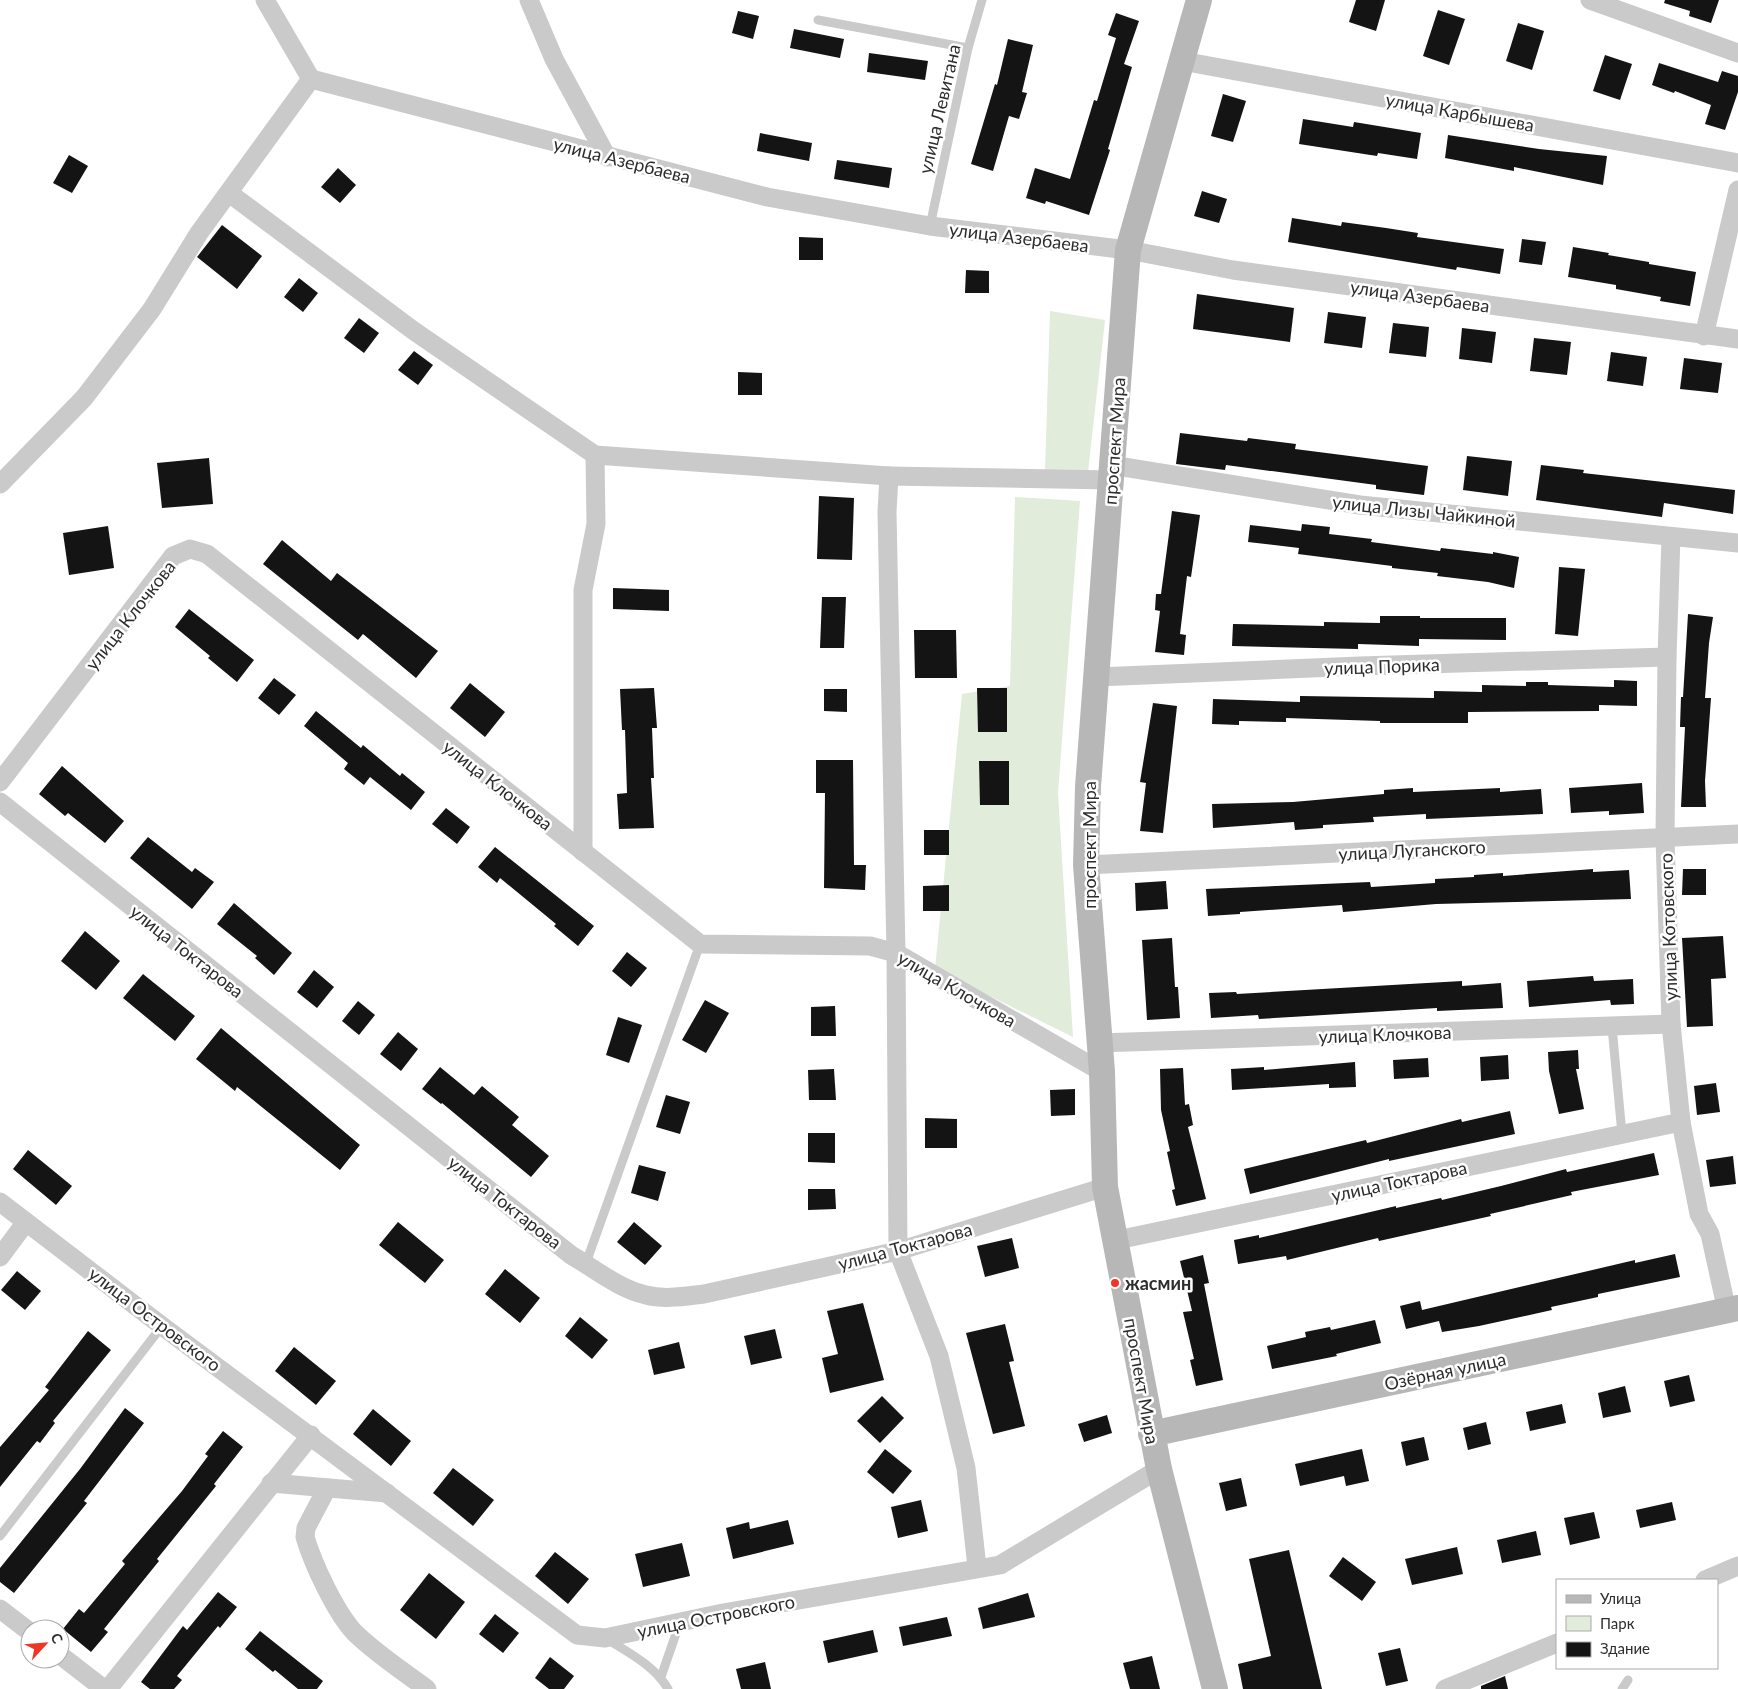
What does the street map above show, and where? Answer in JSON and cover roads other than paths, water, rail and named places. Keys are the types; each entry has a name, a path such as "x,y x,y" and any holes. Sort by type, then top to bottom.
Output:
{"main road":[{"name":"проспект Мира","path":"1199,0 1128,250 1088,787 1086,865 1098,1043 1102,1072 1105,1187 1151,1434 1215,1689"},
{"name":"Озёрная улица","path":"1151,1434 1732,1309"}],"street":[{"path":"0,484 84,398 152,309 199,234 311,80 266,0"},
{"path":"529,0 554,60 607,157"},
{"path":"1590,0 1738,53"},
{"name":"улица Карбышева","path":"1182,61 1738,163"},
{"name":"улица Азербаева","path":"311,80 768,197 930,226 1128,250 1233,270 1704,336 1738,339"},
{"path":"1704,336 1738,190"},
{"path":"229,193 414,331 595,455 596,524 583,590 583,852"},
{"name":"улица Лизы Чайкиной","path":"595,455 889,476 1111,472 1360,506 1738,543"},
{"path":"889,476 887,512 896,953 898,1251 939,1356 966,1468 977,1567"},
{"name":"улица Котовского","path":"1672,537 1667,657 1665,838 1671,1024 1682,1122 1698,1214 1710,1234 1732,1309"},
{"name":"улица Клочкова","path":"0,782 173,556 190,549 207,554 700,944 870,946 896,953 1102,1072"},
{"name":"улица Порика","path":"1097,677 1359,666 1667,657"},
{"name":"улица Токтарова","path":"0,802 571,1255 625,1288 647,1296 676,1297 753,1284 898,1251 1105,1187"},
{"name":"улица Луганского","path":"1086,865 1738,834"},
{"name":"улица Клочкова","path":"1098,1043 1671,1024"},
{"name":"улица Токтарова","path":"1116,1240 1682,1122"},
{"name":"улица Островского","path":"0,1202 162,1326 311,1435 577,1635 605,1638 680,1622 977,1567 1000,1565 1159,1468"},
{"path":"0,1257 26,1222"},
{"path":"70,1662 106,1689 311,1435"},
{"path":"270,1484 387,1493"},
{"path":"327,1488 306,1528 305,1537 334,1602 342,1618 356,1634 427,1689"},
{"path":"1707,1579 1738,1566"},
{"path":"0,1608 20,1624"},
{"path":"1445,1689 1556,1643"}],"lane":[{"name":"улица Левитана","path":"930,226 968,48 982,0"},
{"path":"818,20 968,48"},
{"path":"586,1263 700,944"},
{"path":"1612,1027 1622,1134"},
{"path":"0,1536 162,1326"},
{"path":"661,1677 680,1622"},
{"path":"605,1638 638,1659 661,1677 668,1689"},
{"path":"1622,1689 1628,1680"}],"place":[{"name":"жасмин","path":"1115,1283"}]}
